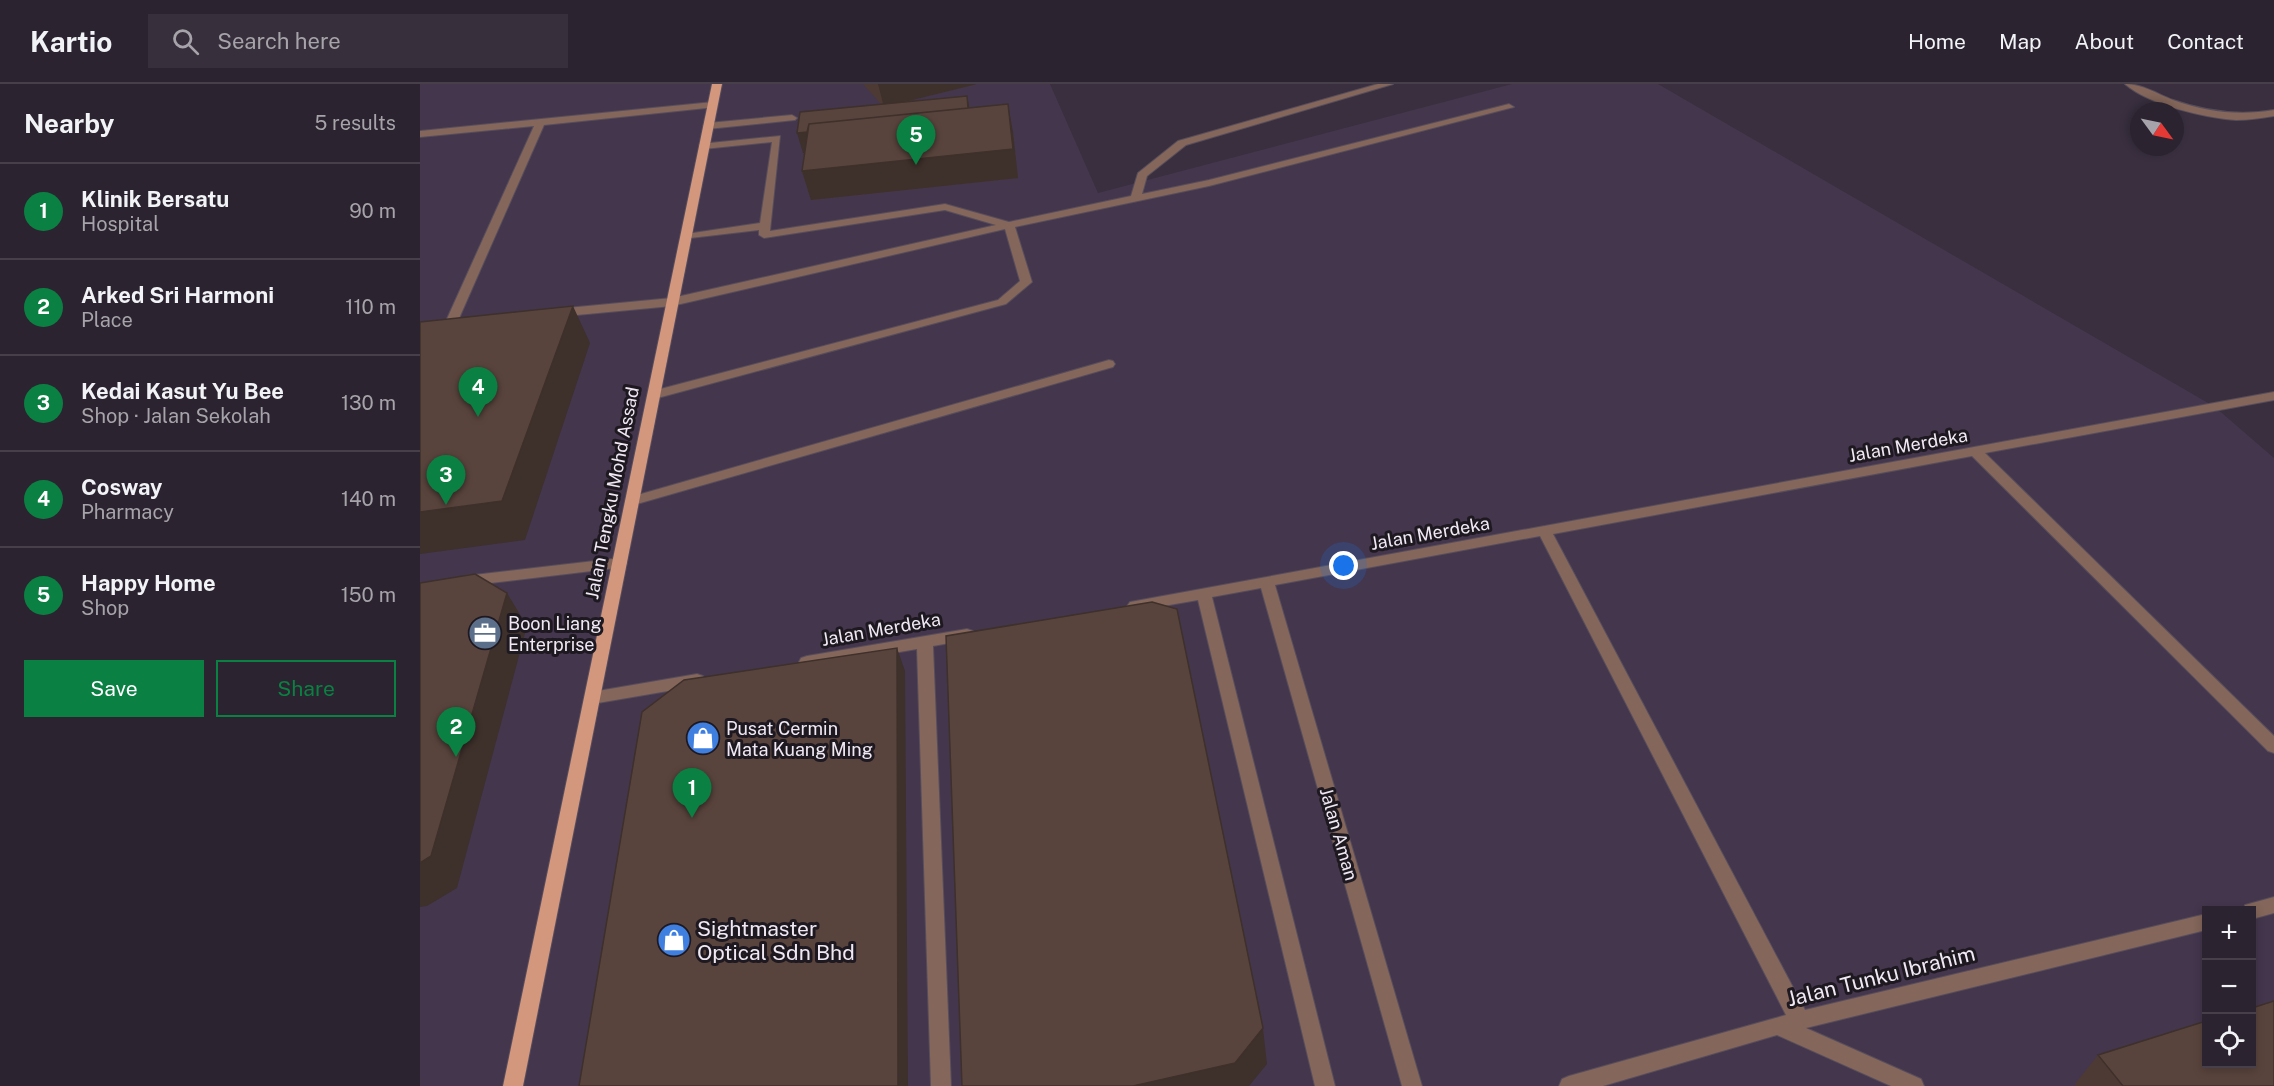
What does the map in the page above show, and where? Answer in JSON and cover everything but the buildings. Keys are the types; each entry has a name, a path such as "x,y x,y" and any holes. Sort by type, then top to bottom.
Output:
{"main road":[{"name":"Jalan Tengku Mohd Assad","path":"513,1086 717,84"}],"street":[{"path":"1135,199 1142,175 1182,143 1388,84"},
{"path":"2130,84 2152,96 2192,109 2237,117 2274,114"},
{"path":"420,134 713,105"},
{"path":"544,314 672,302 1010,225 1209,183 1509,107"},
{"path":"708,126 792,118"},
{"path":"420,349 457,323 540,123"},
{"path":"704,146 777,138 764,235 945,207 1010,225"},
{"path":"654,395 1002,302 1026,282 1010,225"},
{"path":"686,237 765,226"},
{"path":"632,501 1109,364"},
{"name":"Jalan Merdeka","path":"1123,608 1977,453 2274,396"},
{"path":"1977,453 2274,746"},
{"path":"1545,532 1800,1021"},
{"path":"455,582 620,563"},
{"name":"Jalan Aman","path":"1267,583 1412,1086"},
{"path":"1204,594 1325,1086"},
{"name":"Jalan Merdeka","path":"787,665 983,632"},
{"path":"925,642 941,1086"},
{"path":"592,698 718,677"},
{"path":"2256,910 2274,905"},
{"name":"Jalan Tunku Ibrahim","path":"1569,1086 1778,1026 2202,923"},
{"path":"1778,1026 1914,1086"}],"shaded area":[{"path":"420,84 1050,84 1098,193 1512,84 1658,84 2215,407 2274,458 2274,1086 420,1086"}],"place":[{"name":"Happy Home","path":"916,165"},
{"name":"Cosway","path":"478,417"},
{"name":"Kedai Kasut Yu Bee","path":"446,505"},
{"name":"Boon Liang Enterprise","path":"485,633"},
{"name":"Pusat Cermin Mata Kuang Ming","path":"703,738"},
{"name":"Arked Sri Harmoni","path":"456,757"},
{"name":"Klinik Bersatu","path":"692,818"},
{"name":"Sightmaster Optical Sdn Bhd","path":"674,940"}]}
